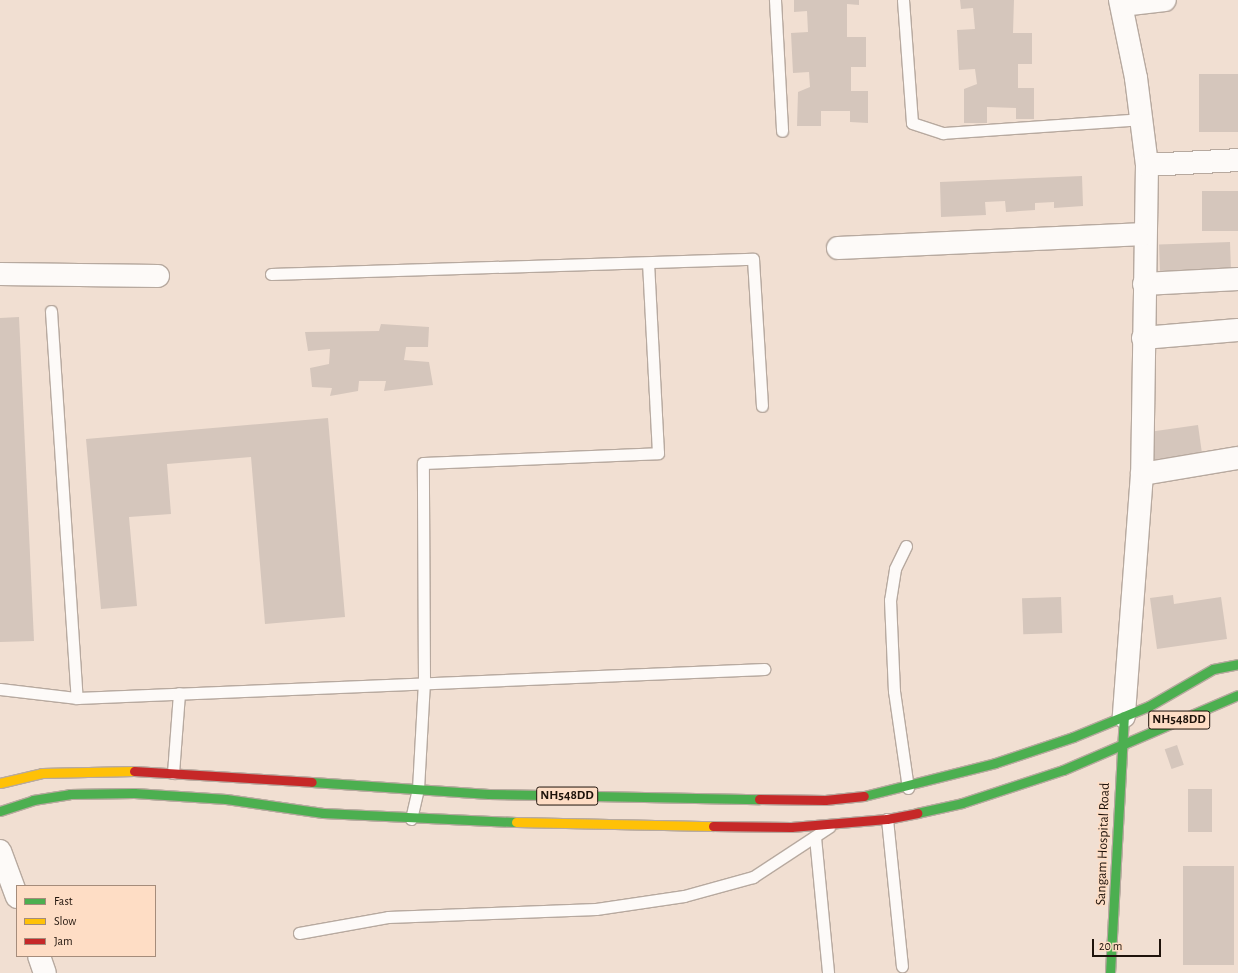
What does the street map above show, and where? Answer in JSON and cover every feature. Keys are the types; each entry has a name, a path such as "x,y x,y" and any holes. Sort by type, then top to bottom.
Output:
{"main road":[{"name":"NH548DD","path":"0,783 70,771 173,773 418,789 649,798 780,801 849,797 908,788 995,763 1124,716 1213,669 1238,664"},
{"name":"NH548DD","path":"0,811 33,800 70,794 134,793 411,819 775,826 887,819 962,803 1121,748 1238,695"},
{"name":"Sangam Hospital Road","path":"1110,973 1121,748 1124,716"},
{"path":"849,797 852,822"}],"street":[{"path":"1124,716 1142,474 1143,338 1147,165 1142,118 1121,3 1165,0"},
{"path":"1147,165 1238,160"},
{"path":"838,248 1145,234"},
{"path":"0,274 158,276"},
{"path":"1144,284 1238,278"},
{"path":"1143,338 1238,330"},
{"path":"1142,474 1238,458"},
{"path":"0,851 16,894"},
{"path":"39,957 45,973"}],"lane":[{"path":"775,0 782,131"},
{"path":"902,0 912,123 942,133 1142,118"},
{"path":"271,274 648,264 753,259 762,406"},
{"path":"411,819 418,789 424,682 423,463 658,453 648,264"},
{"path":"51,311 77,698"},
{"path":"906,546 895,570 890,600 894,691 908,788"},
{"path":"0,689 77,698 424,682 764,669"},
{"path":"173,773 179,693"},
{"path":"887,819 902,966"},
{"path":"299,933 388,916 596,909 684,896 753,877 836,823"},
{"path":"815,837 828,973"}],"building":[{"path":"794,0 859,0 859,5 847,4 847,37 866,37 866,67 851,67 851,91 868,91 868,123 850,122 850,111 821,111 821,126 797,126 798,92 810,87 809,72 793,73 791,33 808,32 807,11 794,12"},
{"path":"960,0 1014,0 1013,33 1032,33 1032,64 1018,64 1018,88 1034,88 1034,119 1016,119 1016,108 987,107 987,123 964,123 964,89 977,84 975,69 959,70 957,30 975,29 973,8 961,9"},
{"path":"1199,74 1238,74 1238,132 1199,132"},
{"path":"1082,176 1083,206 1054,208 1054,202 1035,203 1035,210 1006,212 1005,201 985,202 986,215 941,217 940,182"},
{"path":"1202,191 1238,191 1238,231 1202,231"},
{"path":"1230,242 1231,272 1160,274 1159,244"},
{"path":"19,317 34,641 0,642 0,318"},
{"path":"381,324 429,327 428,347 406,347 404,360 429,362 433,385 384,391 386,381 359,381 358,391 330,396 332,388 312,387 310,368 329,364 330,349 308,351 305,332 379,331"},
{"path":"328,418 345,617 265,624 251,457 167,464 171,514 129,517 137,606 101,609 86,439"},
{"path":"1198,425 1202,453 1154,459 1150,432"},
{"path":"1173,595 1174,604 1221,597 1227,639 1157,649 1150,598"},
{"path":"1061,597 1062,633 1023,634 1022,598"},
{"path":"1177,745 1184,765 1172,769 1165,749"},
{"path":"1188,789 1212,789 1212,832 1188,832"},
{"path":"1183,866 1234,866 1234,965 1183,965"}],"traffic: fast":[{"path":"864,796 995,763 1073,737 1149,706 1213,669 1238,664"},
{"path":"917,813 962,803 1063,770 1238,695"},
{"path":"1110,973 1124,716"},
{"path":"312,782 489,794 759,799"},
{"path":"0,811 33,800 70,794 134,793 226,799 323,813 516,822"}],"traffic: slow":[{"path":"0,783 42,773 134,771"},
{"path":"516,822 713,826"}],"traffic: jam":[{"path":"134,771 312,782"},
{"path":"759,799 825,800 864,796"},
{"path":"713,826 791,827 887,819 917,813"}]}
